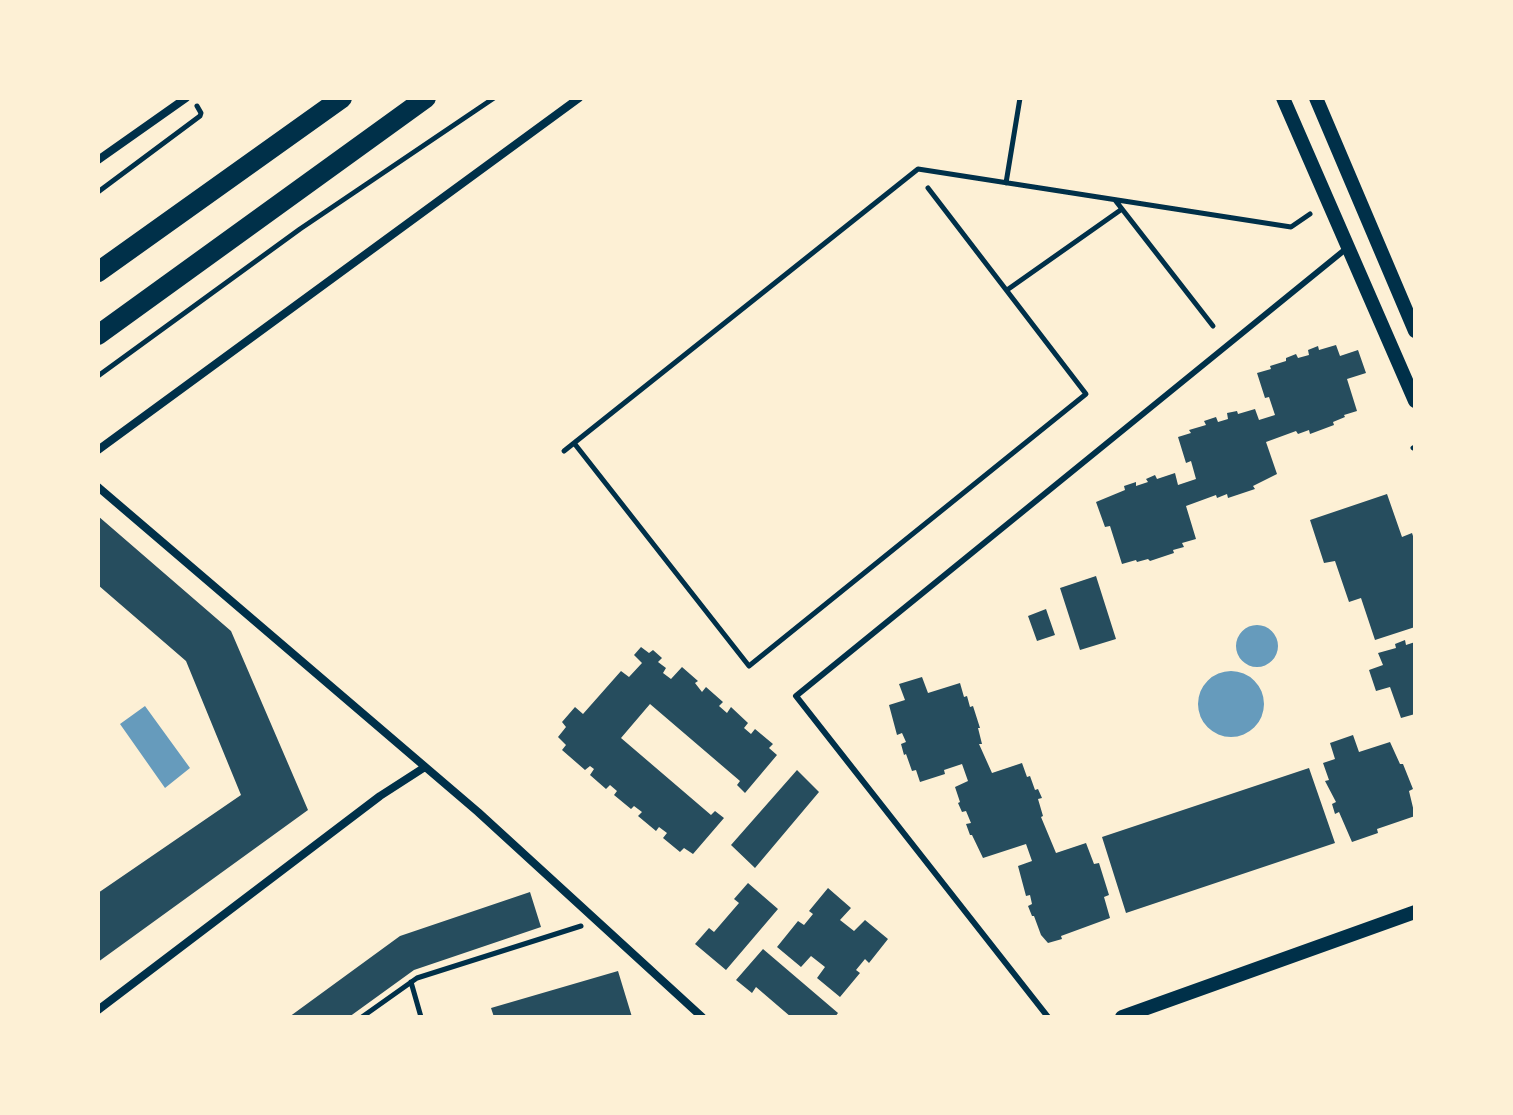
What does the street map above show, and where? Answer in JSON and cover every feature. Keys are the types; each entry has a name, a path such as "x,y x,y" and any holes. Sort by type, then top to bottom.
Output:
{"main road":[{"path":"98,272 342,98"},
{"path":"98,335 426,98"}],"street":[{"path":"98,160 189,98"},
{"path":"98,450 579,98"},
{"path":"1283,98 1415,401"},
{"path":"1316,98 1415,331"},
{"path":"98,487 425,767 702,1017"},
{"path":"98,1010 380,796 425,767"},
{"path":"1122,1017 1415,912"}],"lane":[{"path":"1048,1017 796,696 1347,248"}],"path":[{"path":"98,192 200,116 201,113 189,98"},
{"path":"98,376 300,229 494,98"},
{"path":"1006,183 1020,98"},
{"path":"564,451 918,169 1291,227 1310,214"},
{"path":"574,443 749,666 1086,394 928,188"},
{"path":"1115,200 1213,326"},
{"path":"1007,290 1122,209"},
{"path":"362,1017 417,978 597,921"},
{"path":"411,982 421,1017"}],"water":[{"path":"1257,625 1272,631 1278,646 1272,661 1257,667 1242,661 1236,646 1242,631"},
{"path":"1224,671 1238,671 1250,676 1259,685 1264,704 1262,717 1255,728 1238,737 1224,737 1212,732 1203,723 1198,711 1198,697 1203,685 1212,676"},
{"path":"145,706 190,768 165,788 120,724"}],"building":[{"path":"1336,345 1340,356 1358,350 1366,373 1347,379 1357,411 1344,415 1333,422 1334,425 1310,434 1309,430 1298,434 1296,431 1266,442 1277,474 1253,486 1255,489 1228,498 1227,494 1217,498 1216,495 1186,506 1196,539 1182,543 1184,547 1173,550 1174,553 1150,561 1136,560 1122,564 1110,526 1105,527 1096,502 1125,490 1124,486 1148,482 1146,479 1155,475 1157,479 1175,473 1178,485 1196,479 1191,461 1186,463 1178,437 1206,425 1204,421 1216,417 1218,422 1228,419 1227,413 1237,411 1238,414 1255,409 1259,420 1275,415 1269,397 1265,398 1257,373 1271,369 1270,366 1296,354 1298,358 1309,355 1308,350 1318,346 1319,350"},
{"path":"1387,494 1402,537 1412,533 1415,542 1415,627 1375,640 1361,598 1349,602 1335,561 1324,563 1310,520"},
{"path":"98,516 231,631 308,810 98,962 98,893 241,795 186,661 98,585"},
{"path":"1096,576 1116,639 1080,650 1060,588"},
{"path":"1046,609 1055,635 1037,641 1028,616"},
{"path":"1405,640 1406,645 1415,642 1415,714 1401,718 1390,687 1376,691 1369,670 1383,665 1378,653 1396,648 1395,644"},
{"path":"641,647 649,653 653,650 662,658 658,662 666,668 663,673 671,679 682,667 698,681 695,683 702,692 706,687 723,702 719,706 727,713 731,707 748,723 744,728 751,734 755,729 773,744 769,748 777,755 745,793 737,785 740,781 650,704 621,738 711,815 715,811 724,818 693,854 684,848 680,852 663,838 667,833 659,827 656,831 638,816 642,812 634,806 631,809 614,795 617,791 610,785 606,789 590,775 594,769 590,766 585,770 562,750 566,745 558,737 566,727 562,722 575,707 583,714 621,671 629,677 642,663 634,655"},
{"path":"922,677 928,693 960,683 964,697 967,696 970,707 973,706 980,728 982,744 979,744 992,773 1022,763 1027,777 1030,776 1042,798 1038,799 1041,817 1056,853 1086,843 1094,864 1099,863 1109,895 1104,897 1110,918 1048,943 1028,906 1032,904 1030,895 1026,896 1018,866 1032,861 1026,844 983,858 966,824 971,823 966,811 962,812 958,803 955,787 968,781 962,764 944,770 945,774 920,782 916,770 912,771 904,755 901,744 906,742 902,733 897,735 889,705 905,700 899,684"},
{"path":"1353,735 1359,752 1390,742 1413,789 1409,791 1415,816 1377,829 1378,833 1352,842 1339,812 1335,814 1332,804 1336,802 1325,781 1329,780 1323,763 1335,759 1330,743"},
{"path":"1309,768 1335,843 1126,913 1102,837"},
{"path":"797,770 819,792 755,868 731,845"},
{"path":"748,883 778,909 726,970 695,944 709,928 714,932 739,903 734,899"},
{"path":"828,888 851,908 840,920 854,931 865,920 888,939 869,963 865,959 856,970 860,973 840,997 817,978 825,967 811,956 801,967 777,947 798,921 804,925 813,914 809,911"},
{"path":"530,892 541,927 414,970 349,1017 289,1017 400,936"},
{"path":"763,949 838,1013 835,1017 791,1017 756,987 752,993 736,980"},
{"path":"618,971 632,1017 494,1017 491,1008"}]}
